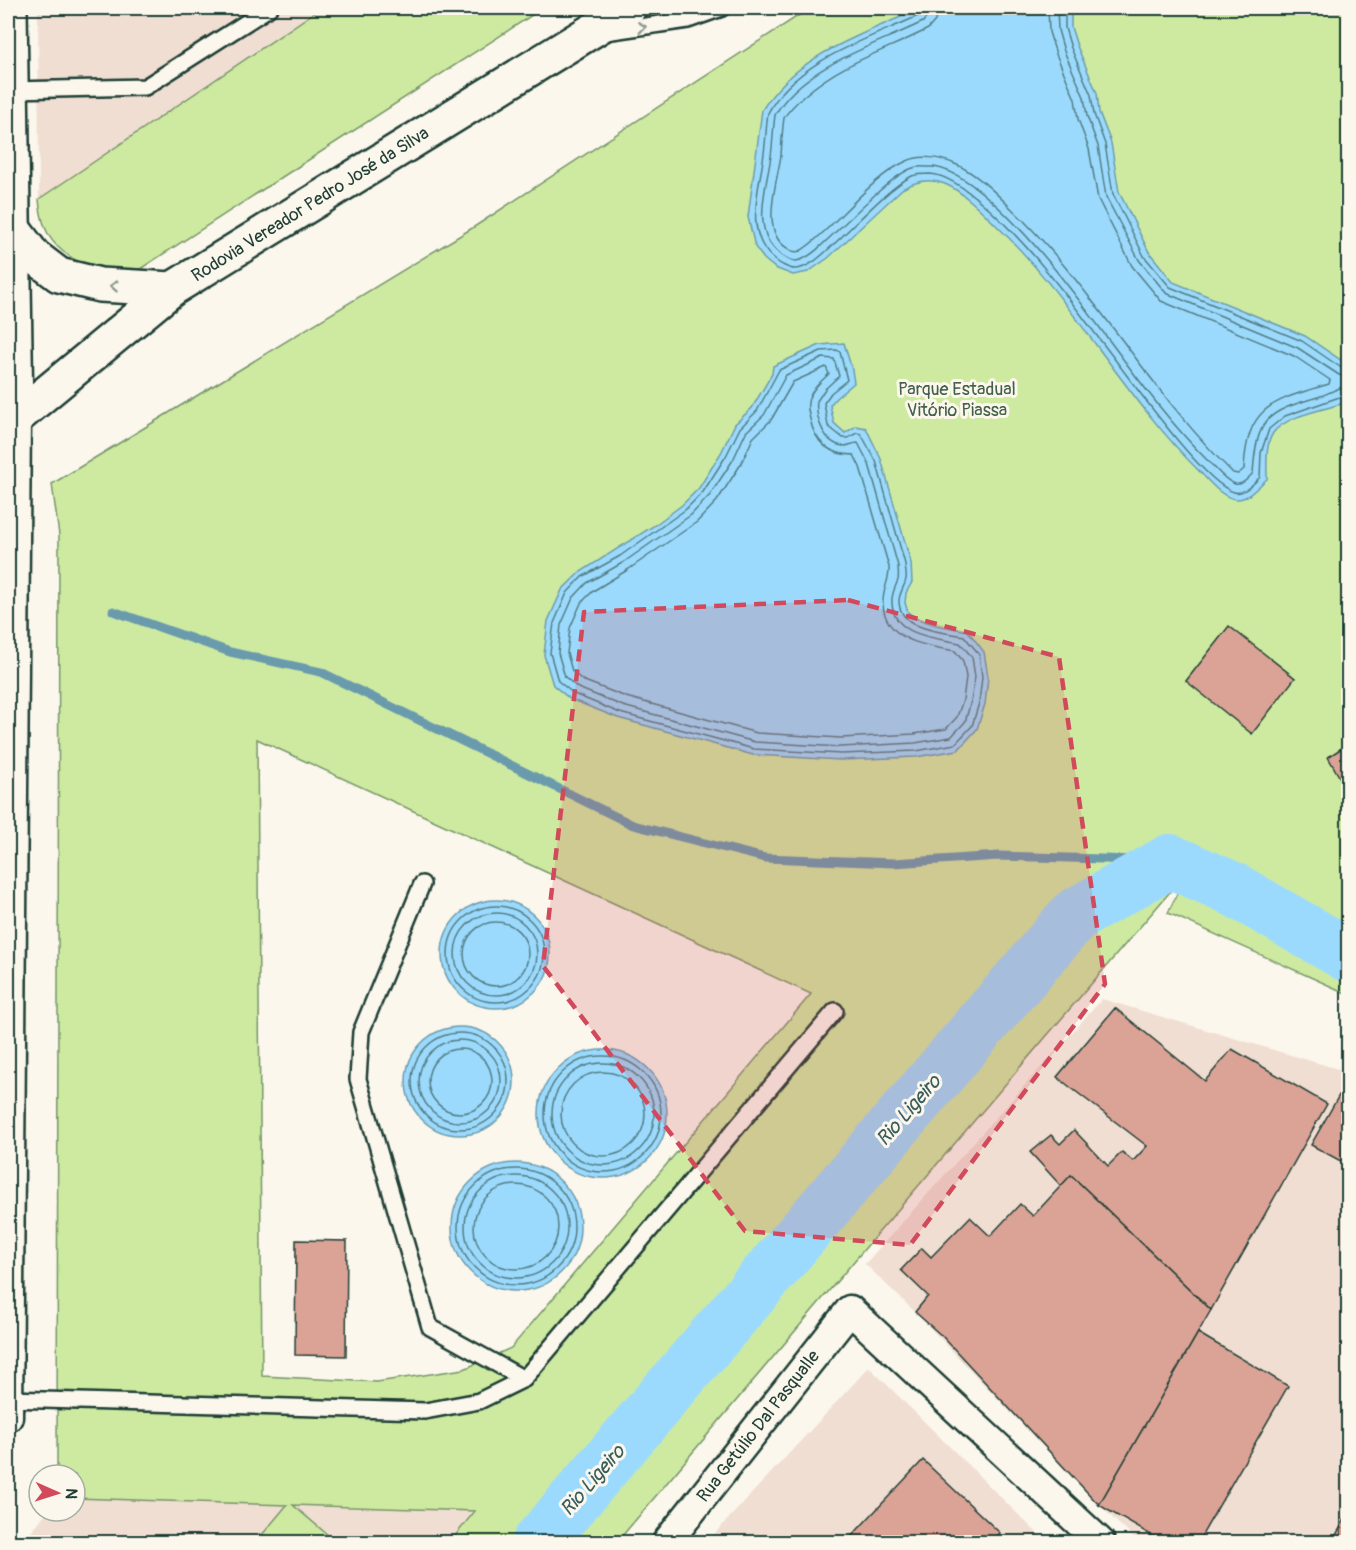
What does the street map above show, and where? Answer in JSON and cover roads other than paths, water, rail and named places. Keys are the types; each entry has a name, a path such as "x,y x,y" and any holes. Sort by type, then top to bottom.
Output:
{"main road":[{"path":"10,8 12,421"},
{"name":"Rodovia Vereador Pedro José da Silva","path":"12,421 172,289 629,8"},
{"path":"12,227 34,256 59,275 100,285 172,289"}],"street":[{"path":"8,1417 12,421"},
{"name":"Rua Getúlio Dal Pasqualle","path":"667,1542 850,1310 1100,1542"}],"lane":[{"path":"11,90 145,87 269,8"},
{"path":"584,35 688,20 722,8"},
{"path":"422,884 361,1032 358,1078 430,1327 524,1379"},
{"path":"8,1399 425,1411 479,1401 524,1379 835,1011"}],"water":[{"path":"921,8 1071,8 1071,27 1097,93 1099,112 1111,143 1119,192 1149,252 1173,282 1305,336 1348,365 1348,398 1341,404 1304,414 1279,427 1270,438 1267,479 1249,495 1237,499 1232,498 1208,481 1147,413 1023,253 978,207 951,187 939,182 928,181 918,182 902,189 828,258 808,272 793,275 775,268 755,247 748,217 762,110 793,74 812,60 855,37"},
{"path":"844,343 854,383 830,405 834,423 845,433 856,426 866,428 881,459 911,563 912,582 906,593 905,603 908,612 915,618 936,625 968,631 984,652 988,677 985,704 977,729 958,750 916,757 841,760 753,755 618,718 570,699 553,685 544,655 548,621 562,590 579,573 655,525 682,505 699,488 721,453 735,424 752,408 772,374 773,366 820,345"},
{"path":"496,900 517,904 534,916 546,933 550,954 546,975 534,992 517,1004 496,1008 475,1004 458,992 446,975 442,954 446,933 458,916 475,904"},
{"path":"460,1027 481,1031 498,1043 510,1060 514,1081 510,1102 498,1119 481,1131 460,1135 439,1131 422,1119 410,1102 406,1081 410,1060 422,1043 439,1031"},
{"path":"603,1050 628,1055 649,1068 662,1089 667,1114 662,1139 649,1160 628,1173 603,1178 578,1173 557,1160 544,1139 539,1114 544,1089 557,1068 578,1055"},
{"path":"516,1163 541,1168 561,1182 575,1202 580,1227 575,1252 561,1272 541,1286 516,1291 491,1286 471,1272 457,1252 452,1227 457,1202 471,1182 491,1168"}],"waterway":[{"path":"113,611 230,652 321,672 633,825 765,858 894,863 999,856 1170,861"},
{"name":"Rio Ligeiro","path":"539,1542 1075,915 1170,861 1231,888 1348,955"}],"park label":[{"name":"Parque Estadual Vitório Piassa","path":"957,399"}]}
